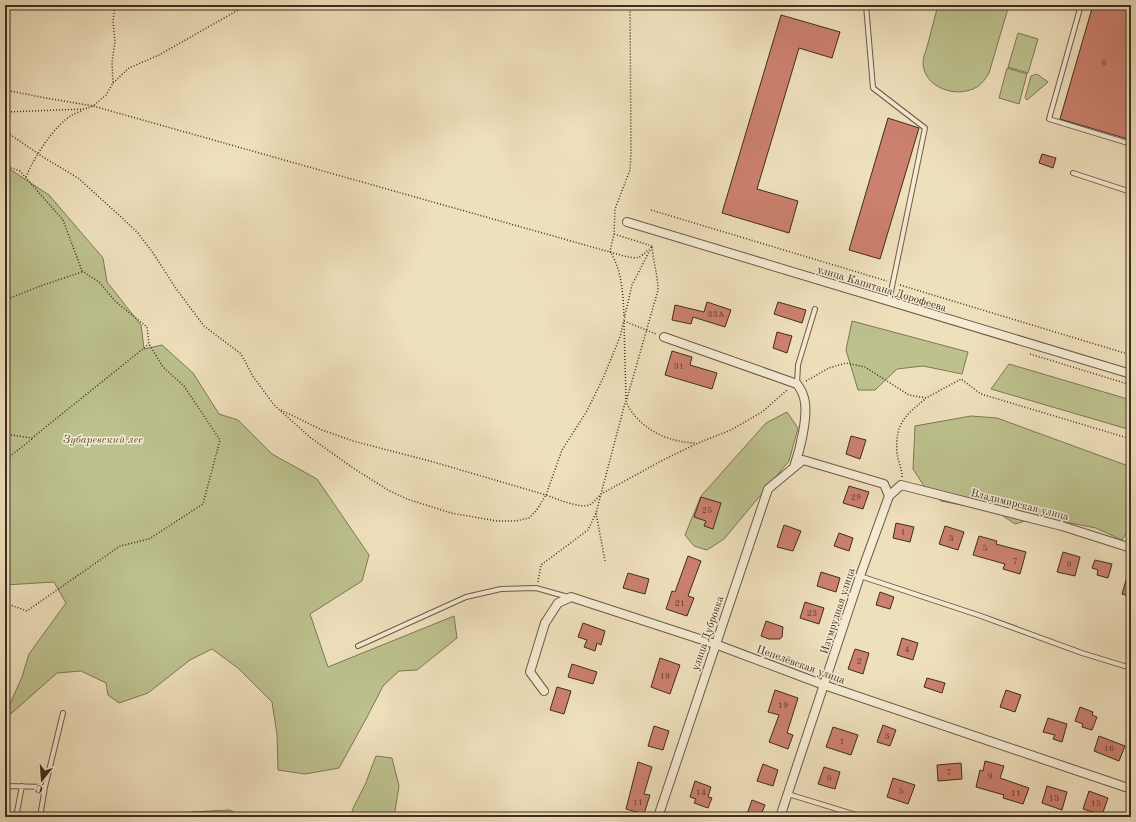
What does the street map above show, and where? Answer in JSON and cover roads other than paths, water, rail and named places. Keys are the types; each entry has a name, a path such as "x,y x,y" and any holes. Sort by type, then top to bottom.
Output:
{"street":[{"name":"улица Капитана Дорофеева","path":"627,222 1131,374"},
{"path":"664,337 797,384 804,396 805,418 800,452 794,468"},
{"name":"улица Дубровка","path":"658,817 768,489 803,460 884,484 889,496"},
{"name":"Изумрудная улица","path":"780,817 860,576 889,496 901,485"},
{"name":"Владимирская улица","path":"901,485 1062,526 1131,548"},
{"path":"544,691 530,672 545,623 558,603 570,597"},
{"name":"Цепелёвская улица","path":"570,597 715,644 824,684 1131,789"}],"lane":[{"path":"866,5 873,88 925,128 889,301"},
{"path":"1081,5 1049,119 1131,144"},
{"path":"1073,173 1131,192"},
{"path":"797,384 798,365 815,309"},
{"path":"860,576 981,616 1082,654 1131,668"},
{"path":"358,646 466,597 501,589 536,588 570,597"},
{"path":"40,817 45,787 63,713"},
{"path":"5,786 45,787"},
{"path":"16,817 22,786"},
{"path":"788,794 863,817"}],"park label":[{"name":"Зубаревский лес","path":"103,439"}]}
